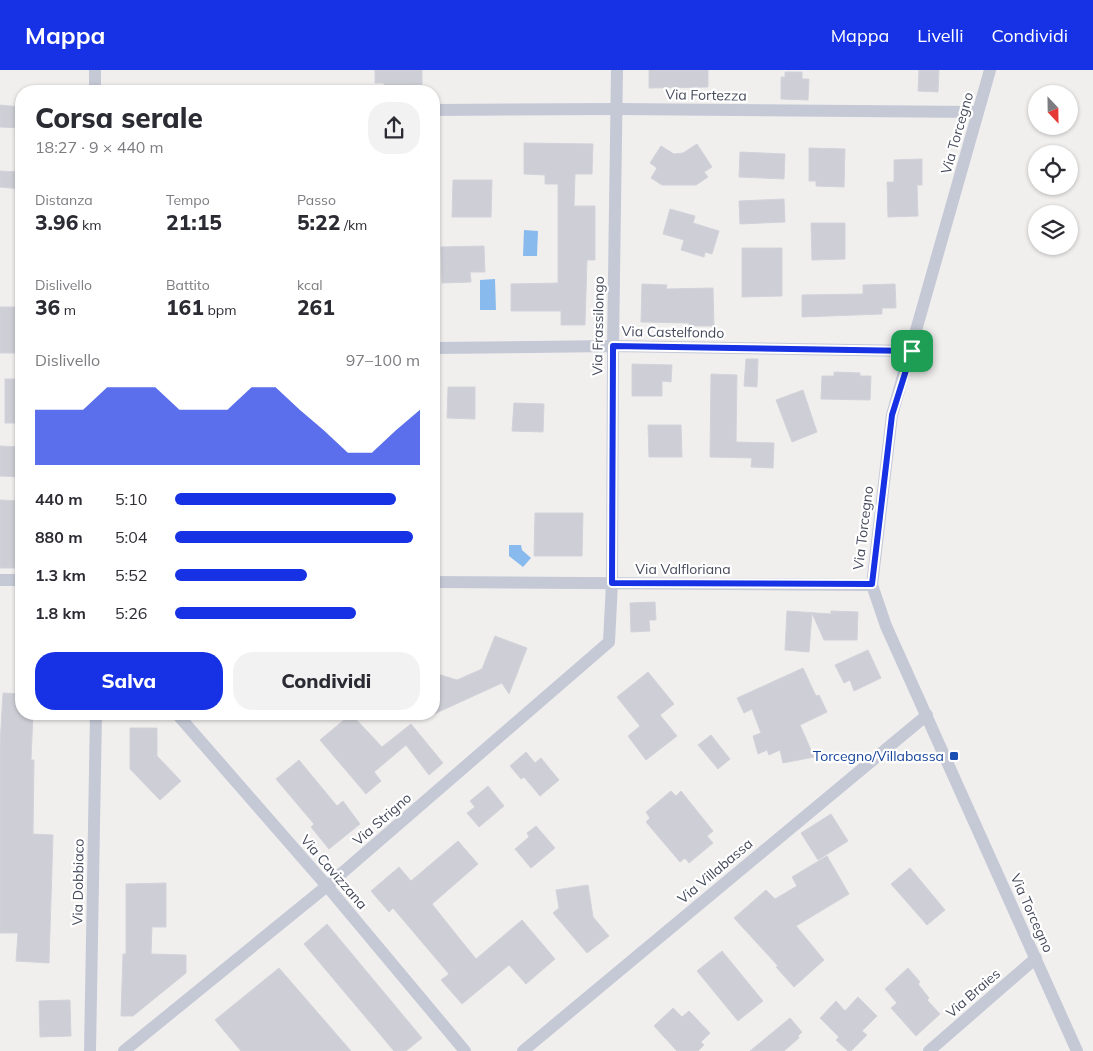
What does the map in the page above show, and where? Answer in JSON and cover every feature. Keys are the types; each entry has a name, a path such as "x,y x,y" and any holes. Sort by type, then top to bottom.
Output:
{"street":[{"path":"94,85 95,70"},
{"name":"Via Frassilongo","path":"612,583 617,70"},
{"name":"Via Torcegno","path":"990,70 912,351 892,415 872,584 886,626 1077,1051"},
{"name":"Via Fortezza","path":"440,110 617,109 978,112"},
{"name":"Via Castelfondo","path":"440,348 613,346 912,351"},
{"path":"0,580 15,580"},
{"name":"Via Valfloriana","path":"440,582 872,584"},
{"name":"Via Strigno","path":"124,1051 327,886 609,642 612,583"},
{"name":"Via Villabassa","path":"523,1051 927,715"},
{"name":"Via Dobbiaco","path":"90,1051 96,720"},
{"name":"Via Cavizzana","path":"182,720 327,886 466,1051"},
{"name":"Via Braies","path":"929,1051 1036,958"}],"water":[{"path":"524,230 538,231 537,256 523,256"},
{"path":"495,279 496,310 480,310 480,280"},
{"path":"509,545 521,545 522,550 531,558 523,567 509,556"}],"building":[{"path":"375,70 422,70 422,85 384,85 384,83 375,83"},
{"path":"649,70 708,70 708,87 649,88"},
{"path":"919,70 939,70 938,92 918,91"},
{"path":"785,72 802,72 802,79 809,79 808,100 781,99 781,77 785,77"},
{"path":"0,105 15,106 15,128 0,127"},
{"path":"524,143 593,144 592,174 575,174 574,206 595,206 595,260 587,260 585,325 561,325 561,311 511,311 511,284 558,283 558,184 545,184 545,175 524,174"},
{"path":"697,144 712,167 704,172 708,177 696,185 662,185 651,178 657,168 650,163 661,146 674,154 683,153"},
{"path":"809,148 845,149 844,187 816,186 816,181 809,181"},
{"path":"740,152 785,154 784,179 739,177"},
{"path":"922,159 922,185 917,185 918,216 888,217 887,182 894,182 894,160"},
{"path":"0,171 15,172 15,188 0,187"},
{"path":"453,180 492,180 491,217 452,217"},
{"path":"784,199 785,222 740,224 739,201"},
{"path":"670,209 695,216 693,223 719,231 712,254 705,252 704,257 681,250 684,240 663,234"},
{"path":"811,223 845,223 845,259 812,260"},
{"path":"484,246 485,272 470,272 471,282 442,283 441,247"},
{"path":"742,248 782,248 782,296 742,297"},
{"path":"642,284 667,285 666,289 713,288 714,326 689,326 689,323 641,322"},
{"path":"895,284 896,308 882,308 882,314 802,317 802,295 863,294 863,285"},
{"path":"0,307 15,307 15,353 0,353"},
{"path":"746,359 758,359 757,387 744,386"},
{"path":"632,364 672,365 671,382 662,381 662,396 632,396"},
{"path":"834,372 860,373 860,376 871,376 870,400 821,399 822,376 834,376"},
{"path":"711,374 737,375 736,442 774,443 773,468 751,467 752,458 710,457"},
{"path":"5,379 15,379 15,423 5,423"},
{"path":"448,387 475,387 475,419 447,418"},
{"path":"803,390 817,432 792,442 776,400"},
{"path":"514,403 544,404 543,432 512,431"},
{"path":"648,425 681,425 682,457 649,457"},
{"path":"0,446 15,447 15,477 0,476"},
{"path":"0,500 15,501 15,568 0,568"},
{"path":"535,513 583,513 582,556 534,556"},
{"path":"655,602 656,620 649,620 650,631 631,632 630,603"},
{"path":"787,611 831,614 831,611 858,612 857,640 824,640 812,613 809,652 785,650"},
{"path":"495,636 527,648 509,694 502,683 440,711 440,675 457,680 482,669"},
{"path":"868,650 881,678 854,691 850,680 844,683 835,665"},
{"path":"803,668 816,696 819,695 827,712 800,725 814,757 783,763 780,750 769,755 767,750 758,754 753,736 761,733 752,709 744,713 737,698"},
{"path":"648,672 674,704 660,715 677,736 646,760 628,736 640,726 617,697"},
{"path":"3,693 15,694 15,720 33,720 31,760 34,760 33,834 53,835 49,963 16,961 18,933 0,933 0,745"},
{"path":"344,720 357,720 382,747 411,724 443,763 429,775 406,745 374,772 381,781 366,794 320,740"},
{"path":"130,728 157,728 157,756 181,781 160,800 130,769"},
{"path":"711,735 730,759 718,769 698,745"},
{"path":"526,752 535,763 541,758 559,780 540,796 524,777 521,779 510,766"},
{"path":"299,760 337,806 343,801 360,824 329,849 311,827 314,824 276,779"},
{"path":"488,786 504,806 479,827 467,813 475,807 470,801"},
{"path":"671,791 676,796 681,791 713,831 707,836 713,843 689,863 685,858 680,862 646,822 650,818 646,812"},
{"path":"831,814 848,841 818,860 801,833"},
{"path":"536,826 555,848 531,868 515,849 529,837 527,833"},
{"path":"458,841 478,864 432,904 476,959 522,920 555,959 526,984 509,965 462,1004 441,980 449,974 393,908 389,912 371,891 399,867 411,881"},
{"path":"827,856 849,894 796,926 824,960 794,987 776,967 778,966 734,918 766,890 775,899 797,886 792,877"},
{"path":"910,868 945,910 927,925 891,884"},
{"path":"166,883 166,927 152,927 151,954 186,955 186,973 133,1016 121,1016 123,954 126,954 126,884"},
{"path":"588,885 593,917 609,936 587,953 553,913 559,908 556,890"},
{"path":"327,924 422,1038 406,1051 394,1051 304,944"},
{"path":"722,951 763,1001 738,1021 697,971"},
{"path":"279,968 351,1051 241,1051 215,1020"},
{"path":"908,968 920,982 918,984 929,998 927,1000 940,1014 916,1036 891,1008 897,1003 885,989"},
{"path":"858,997 877,1016 862,1031 867,1035 851,1051 848,1051 836,1040 839,1037 820,1018 836,1001 845,1011"},
{"path":"70,1000 71,1036 40,1037 39,1001"},
{"path":"673,1008 682,1017 689,1011 710,1033 701,1042 704,1045 698,1051 677,1051 654,1026"},
{"path":"790,1018 802,1032 798,1036 799,1038 784,1051 750,1051"}],"place":[{"name":"Torcegno/Villabassa","path":"954,756"}],"route":[{"path":"613,346 912,351 892,415 872,584 612,583 613,346"}]}
